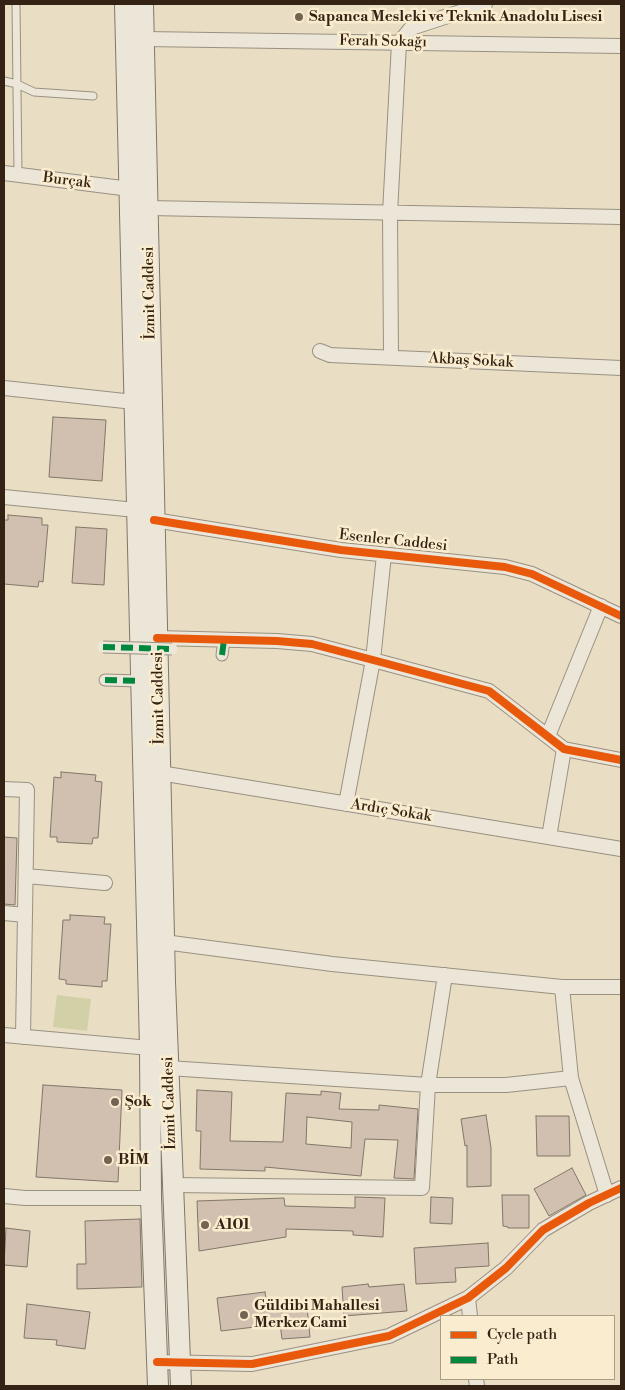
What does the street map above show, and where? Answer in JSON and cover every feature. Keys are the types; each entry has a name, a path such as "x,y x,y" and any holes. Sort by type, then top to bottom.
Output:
{"main road":[{"name":"İzmit Caddesi","path":"125,4 150,1048 151,1198 158,1386"},
{"name":"İzmit Caddesi","path":"143,4 154,520 164,643 160,773 164,942 181,1386"}],"street":[{"path":"390,357 390,213 399,43 411,28 485,4"},
{"name":"Ferah Sokağı","path":"144,39 621,46"},
{"name":"Burçak","path":"4,173 130,189"},
{"path":"148,208 621,217"},
{"name":"Akbaş Sokak","path":"320,352 330,355 621,368"},
{"path":"4,388 134,402"},
{"path":"4,498 136,510"},
{"name":"Esenler Caddesi","path":"154,520 341,550 506,567 532,574 621,616"},
{"path":"346,804 373,660 384,555"},
{"path":"548,736 601,606"},
{"path":"222,655 224,640"},
{"path":"103,647 224,640 312,644 489,691 564,749 621,760"},
{"path":"105,680 140,681"},
{"path":"549,837 564,749"},
{"name":"Ardıç Sokak","path":"160,773 621,849"},
{"path":"4,789 28,790 23,1037"},
{"path":"26,876 105,883"},
{"path":"4,914 25,915"},
{"path":"164,942 332,964 562,986 621,987"},
{"path":"173,1185 422,1188 428,1085 445,975"},
{"path":"562,986 571,1078 607,1195"},
{"path":"4,1036 150,1048"},
{"path":"168,1068 428,1085 506,1085 571,1078"},
{"path":"158,1362 252,1364 389,1336 468,1298 506,1268 543,1230 621,1188"},
{"path":"4,1196 25,1198 151,1198"},
{"path":"468,1298 470,1315"}],"lane":[{"path":"16,4 18,175"},
{"path":"4,82 17,84 34,92 93,96"}],"green space":[{"path":"57,995 91,999 87,1031 53,1027"}],"building":[{"path":"53,417 106,420 102,481 49,477"},
{"path":"8,515 42,518 42,525 48,525 43,582 39,581 38,587 4,584 4,520 8,520"},
{"path":"76,527 107,529 104,585 72,583"},
{"path":"61,772 96,775 95,781 102,782 98,838 93,838 92,844 57,842 57,837 50,837 54,777 61,778"},
{"path":"4,837 17,838 15,905 4,904"},
{"path":"70,915 105,917 104,924 111,924 107,981 102,981 102,987 66,984 66,980 59,979 63,920 70,920"},
{"path":"43,1085 122,1090 118,1182 36,1177"},
{"path":"197,1090 232,1092 230,1141 283,1142 286,1093 321,1095 321,1091 341,1093 339,1109 379,1110 379,1105 418,1109 414,1179 394,1178 398,1140 365,1139 361,1176 265,1167 265,1171 200,1169 201,1131 196,1131","holes":["307,1117 352,1122 351,1148 306,1144"]},
{"path":"486,1115 491,1148 491,1186 467,1187 467,1145 465,1146 461,1119"},
{"path":"536,1116 569,1116 570,1156 537,1156"},
{"path":"572,1168 586,1195 549,1216 534,1189"},
{"path":"502,1195 529,1195 529,1228 508,1228 503,1226"},
{"path":"355,1197 385,1198 383,1237 353,1235 353,1231 286,1229 286,1237 199,1251 197,1201 284,1198 285,1206 355,1208"},
{"path":"431,1197 453,1198 452,1224 430,1223"},
{"path":"140,1219 142,1287 77,1289 77,1264 86,1264 85,1221"},
{"path":"6,1228 30,1231 27,1267 4,1265"},
{"path":"488,1243 489,1266 455,1268 456,1282 416,1284 414,1248"},
{"path":"368,1284 369,1287 404,1284 407,1311 344,1316 342,1287"},
{"name":"Güldibi Mahallesi Merkez Cami","path":"265,1292 268,1311 307,1307 310,1337 282,1339 280,1324 221,1331 217,1298"},
{"path":"27,1304 90,1312 85,1349 56,1345 57,1340 24,1338"}],"marked path":[{"path":"222,655 224,640"},
{"path":"103,647 172,649"},
{"path":"105,680 140,681"}],"cycle path":[{"path":"154,520 341,550 505,567 532,574 621,616"},
{"path":"157,638 277,641 312,644 373,660 489,691 564,749 621,760"},
{"path":"157,1362 252,1364 389,1336 468,1298 506,1268 543,1230 589,1203 621,1188"}],"place":[{"name":"Sapanca Mesleki ve Teknik Anadolu Lisesi","path":"299,17"},
{"name":"Şok","path":"115,1102"},
{"name":"BİM","path":"108,1160"},
{"name":"A101","path":"205,1225"},
{"name":"Güldibi Mahallesi Merkez Cami","path":"244,1315"}]}
